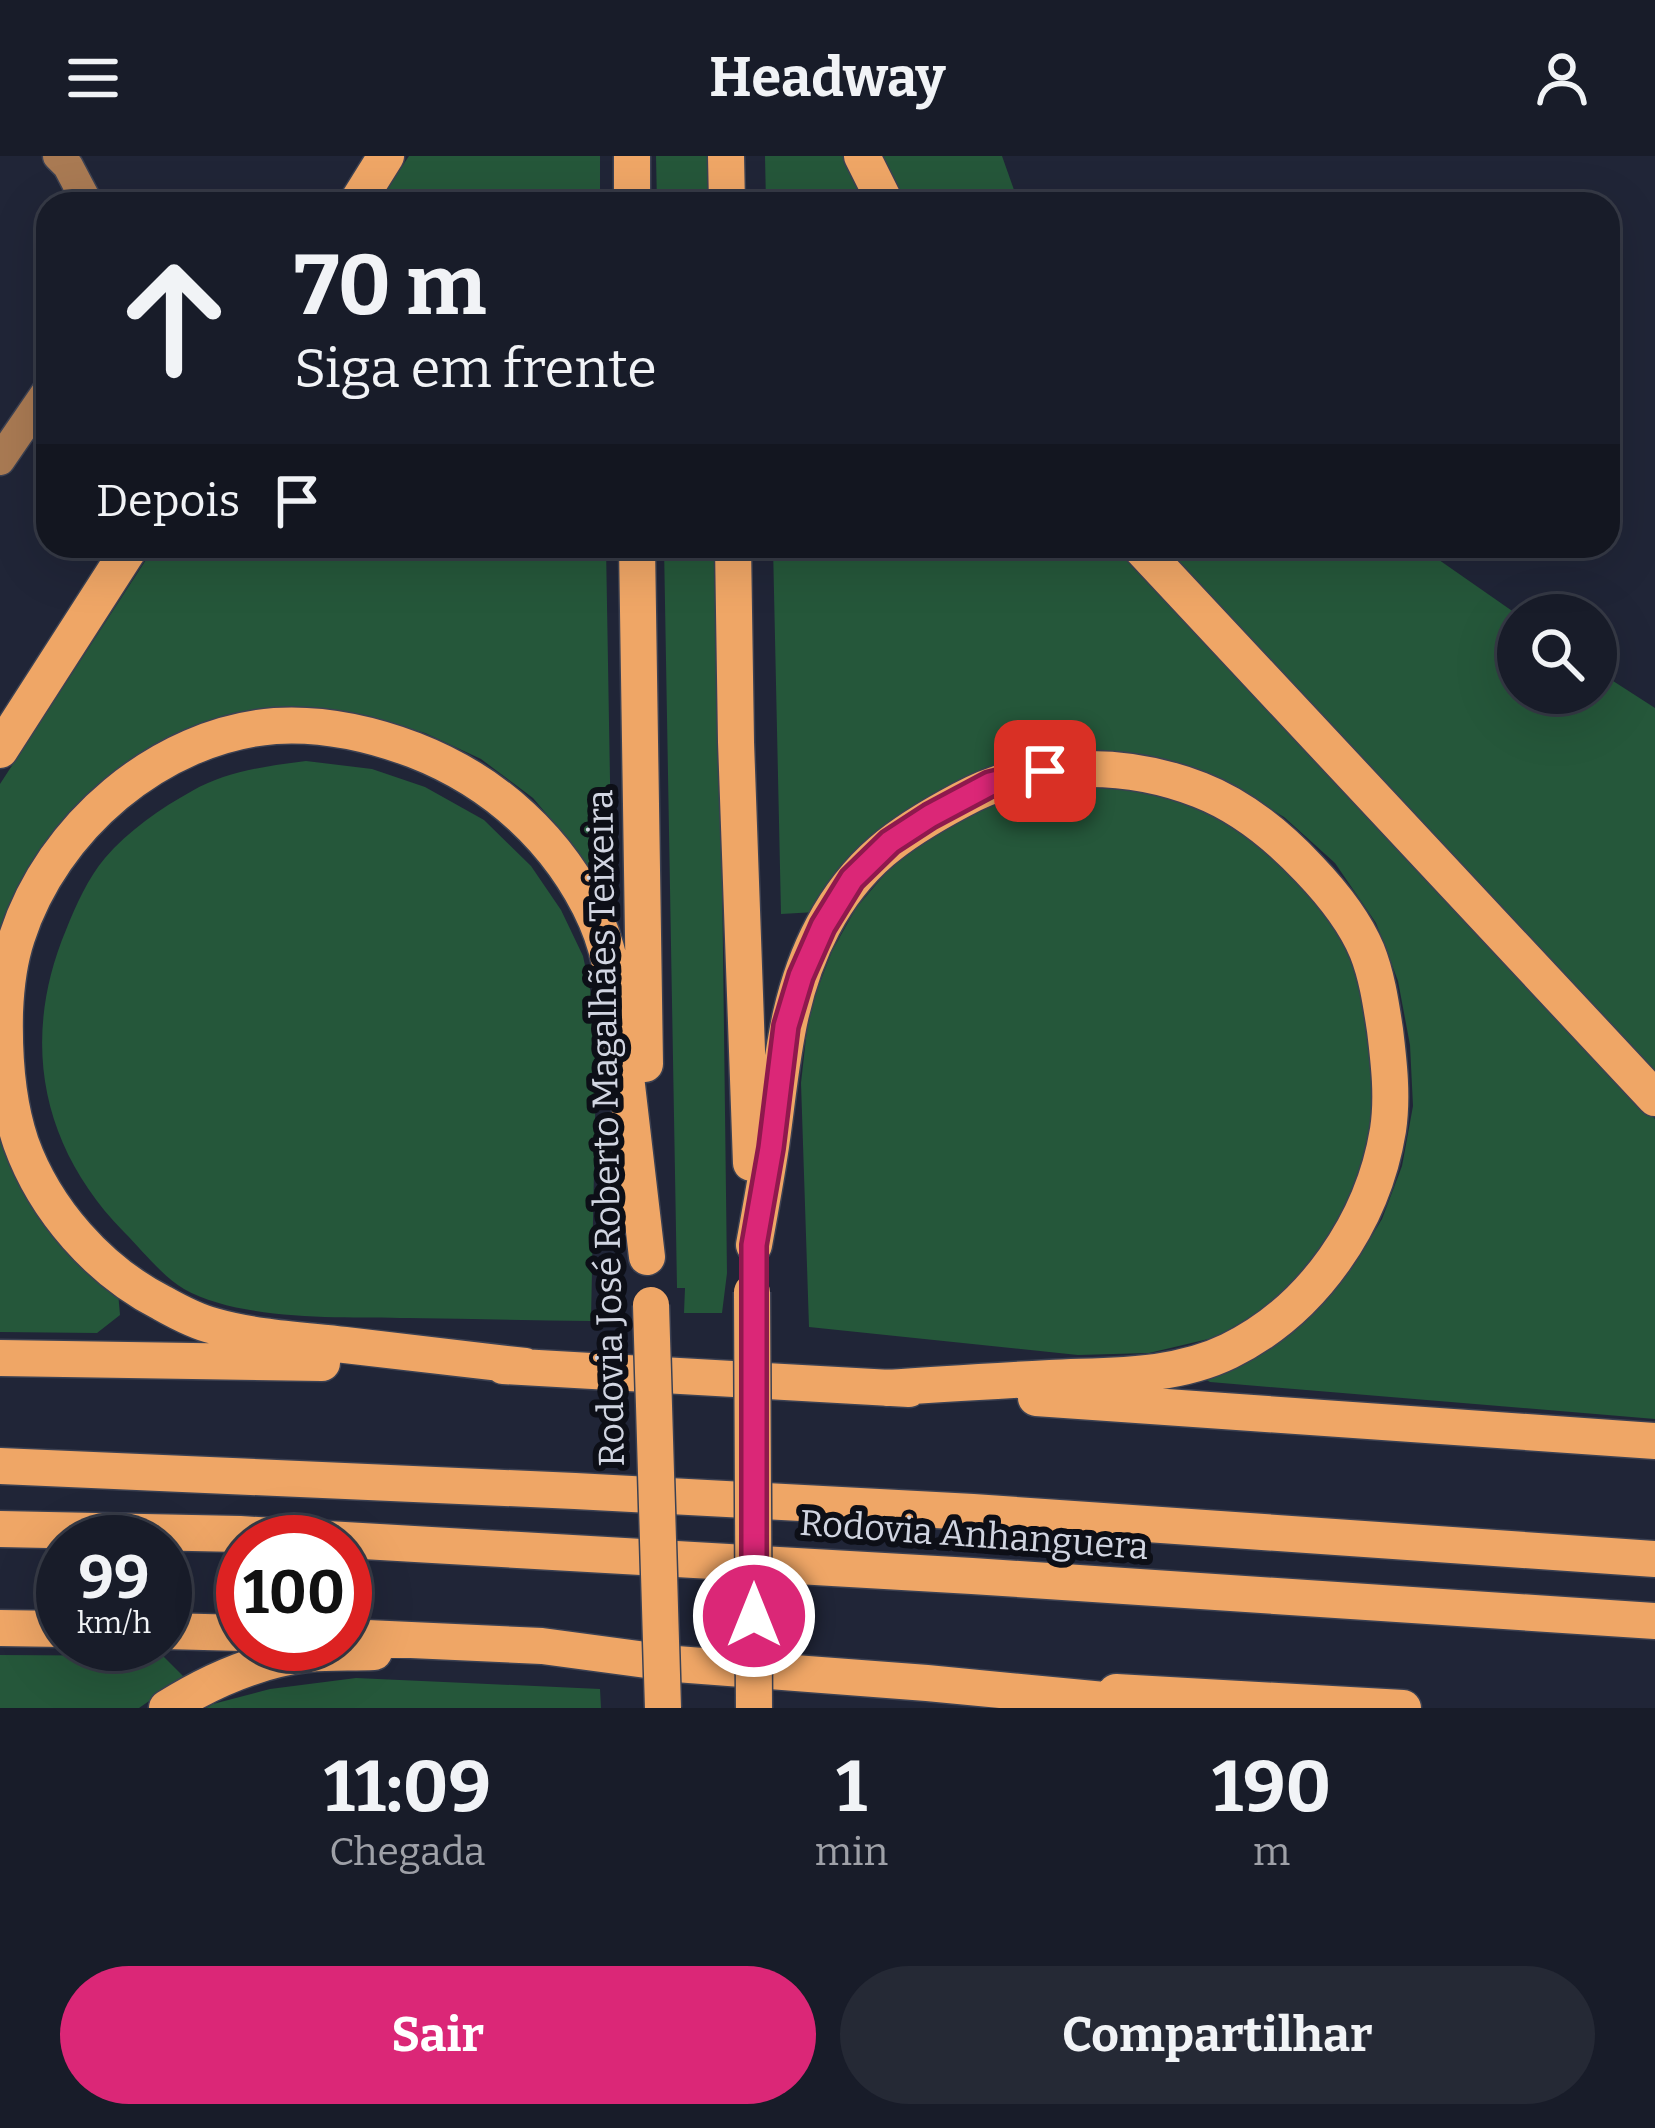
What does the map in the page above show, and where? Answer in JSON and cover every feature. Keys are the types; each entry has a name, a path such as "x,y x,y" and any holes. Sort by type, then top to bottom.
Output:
{"highway":[{"path":"364,192 386,156"},
{"path":"632,156 632,192"},
{"path":"727,156 727,192"},
{"path":"862,156 880,192"},
{"path":"0,750 123,558"},
{"name":"Rodovia José Roberto Magalhães Teixeira","path":"637,558 647,1257 663,1708"},
{"path":"733,558 754,1245 754,1708"},
{"path":"1150,558 1655,1098"},
{"path":"524,1366 212,1326 160,1303 118,1277 76,1237 44,1190 21,1143 4,1042 7,984 17,936 41,885 64,848 107,800 162,760 219,737 273,726 333,728 382,738 436,759 488,787 528,820 564,862 596,921 614,980 647,1257"},
{"path":"754,1245 786,1026 801,976 823,926 852,879 890,842 930,816 990,784 1045,771 1105,769 1151,776 1201,790 1252,819 1291,850 1335,896 1366,949 1381,998 1390,1072 1388,1129 1375,1179 1355,1227 1330,1268 1288,1313 1228,1352 1158,1373 886,1388"},
{"path":"0,1358 524,1366 1655,1441"},
{"name":"Rodovia Anhanguera","path":"0,1466 950,1511 1655,1559"},
{"name":"Rodovia Anhanguera","path":"0,1529 262,1535 949,1574 1655,1622"},
{"path":"0,1628 36,1629"},
{"path":"372,1638 542,1646 676,1664 927,1683 1125,1702 1144,1708"},
{"path":"167,1708 223,1678 308,1654 542,1646"},
{"path":"927,1683 1402,1708"}],"street":[{"path":"58,156 82,192"},
{"path":"0,460 36,407"}],"green space":[{"path":"409,156 600,156 600,192 385,192"},
{"path":"656,156 709,156 710,192 657,192"},
{"path":"765,156 849,156 866,192 766,192"},
{"path":"883,156 1002,156 1015,192 900,192"},
{"path":"147,558 606,558 612,897 600,893 571,843 533,798 481,759 425,733 369,717 182,735 0,937 0,784"},
{"path":"664,558 718,558 727,1273 722,1313 684,1313 685,1288 677,1288"},
{"path":"773,558 1129,558 1655,1119 1655,1419 1205,1379 1245,1364 1283,1338 1354,1265 1382,1219 1402,1166 1413,1106 1410,1045 1398,981 1376,923 1335,863 1284,817 1233,787 978,773 932,794 897,819 816,912 781,914"},
{"path":"1168,558 1436,558 1497,600 1497,714 1617,714 1617,684 1655,708 1655,1074"},
{"path":"306,761 372,769 425,787 484,820 531,866 561,910 583,956 597,1022 591,1321 293,1315 207,1299 176,1284 152,1262 96,1199 73,1164 47,1090 44,1012 52,971 88,883 124,839 192,791 233,774"},
{"path":"1061,785 1128,789 1186,801 1239,827 1286,861 1366,970 1378,1034 1372,1152 1325,1255 1278,1300 1217,1337 1149,1353 1078,1355 809,1327 801,1083 809,1011 832,951 856,908 896,861 939,824 992,801"},
{"path":"0,1119 118,1292 120,1315 97,1333 0,1332"},
{"path":"0,1655 36,1655 36,1671 178,1671 184,1677 139,1708 0,1708"},
{"path":"356,1678 600,1689 601,1708 206,1708 270,1689"}],"route":[{"path":"754,1616 754,1245 786,1026 801,976 823,926 852,879 890,842 990,784 1045,771"}]}
